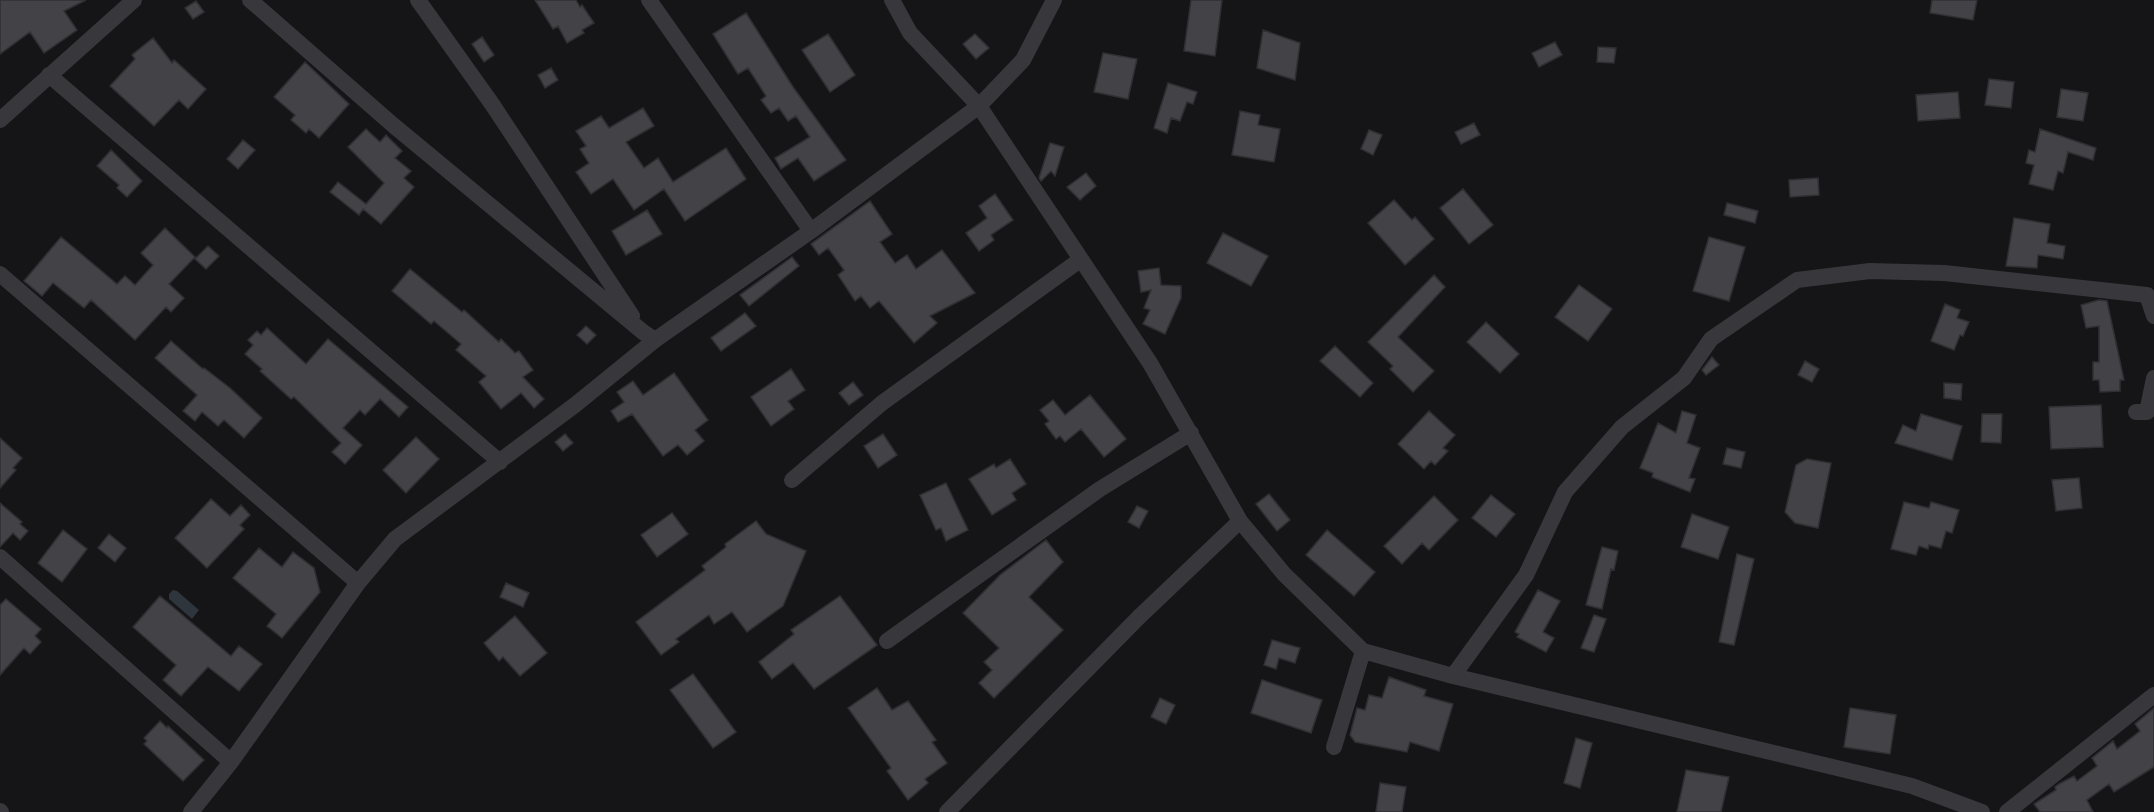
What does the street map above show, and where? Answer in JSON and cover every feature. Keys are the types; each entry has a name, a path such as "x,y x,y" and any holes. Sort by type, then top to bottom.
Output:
{"street":[{"path":"0,120 134,0"},
{"path":"250,0 393,125 649,336"},
{"path":"418,0 492,104 649,336"},
{"path":"649,0 812,231"},
{"path":"892,0 910,33 979,106 1150,363 1240,521 1284,574 1363,651 1453,676 1912,786 1982,812"},
{"path":"191,812 231,762 358,583 395,539 575,405 649,336 812,231 979,106 1023,60 1054,0"},
{"path":"49,75 500,462"},
{"path":"792,480 882,403 1080,260"},
{"path":"1453,676 1526,575 1565,492 1622,427 1684,378 1711,339 1797,280 1870,271 1944,273 2147,295 2154,316"},
{"path":"0,274 358,583"},
{"path":"2136,412 2147,412 2154,378"},
{"path":"887,641 1100,489 1191,433"},
{"path":"947,812 1139,617 1240,521"},
{"path":"0,557 231,762"},
{"path":"1334,747 1363,651"},
{"path":"2007,812 2154,694"}],"shaded area":[{"path":"173,590 199,610 192,619 169,599 169,594"}],"building":[{"path":"0,0 86,0 64,11 77,30 44,53 30,32 0,54"},
{"path":"535,0 576,0 594,23 582,30 584,33 567,43 558,26 553,29"},
{"path":"1191,0 1222,0 1215,56 1184,51"},
{"path":"1932,0 1977,0 1973,20 1930,13"},
{"path":"196,1 204,12 193,19 185,8"},
{"path":"746,13 793,87 846,160 814,181 798,158 781,169 775,158 810,137 796,116 788,121 779,108 771,113 761,100 766,96 748,68 738,74 713,34"},
{"path":"1263,30 1300,43 1295,80 1257,68"},
{"path":"828,34 855,75 830,92 802,50"},
{"path":"975,34 989,48 976,59 963,44"},
{"path":"482,37 494,55 484,62 472,44"},
{"path":"153,38 172,63 174,60 206,89 188,109 179,100 154,126 110,86 135,59 132,55"},
{"path":"1555,42 1562,55 1539,67 1532,53"},
{"path":"1598,47 1616,48 1614,63 1597,62"},
{"path":"1103,53 1137,59 1128,99 1094,92"},
{"path":"305,62 349,104 319,138 309,129 306,133 291,120 295,115 274,97"},
{"path":"551,68 558,80 545,88 538,75"},
{"path":"1989,79 2014,82 2011,108 1985,105"},
{"path":"1168,83 1197,92 1193,104 1187,102 1180,121 1171,118 1167,133 1154,128"},
{"path":"2061,89 2088,93 2083,121 2057,117"},
{"path":"1958,92 1960,118 1918,121 1916,95"},
{"path":"643,108 654,126 626,142 644,168 658,158 673,182 726,148 746,179 685,221 664,189 634,210 613,179 591,194 576,172 589,163 580,149 586,146 576,131 601,116 609,128"},
{"path":"1240,111 1260,115 1258,125 1280,129 1274,162 1232,155"},
{"path":"1474,123 1480,135 1461,144 1455,132"},
{"path":"366,129 380,142 386,135 402,151 395,158 411,171 404,178 414,187 381,224 363,209 359,215 330,192 338,182 366,204 384,183 348,147"},
{"path":"2040,129 2096,148 2093,160 2068,152 2063,173 2058,171 2053,190 2029,184 2034,165 2026,163 2029,150 2035,152"},
{"path":"1369,130 1382,135 1373,155 1361,149"},
{"path":"243,140 255,150 238,169 227,159"},
{"path":"1050,143 1064,147 1055,176 1051,171 1041,181 1039,178"},
{"path":"111,150 142,181 127,197 117,188 119,185 97,166"},
{"path":"1086,173 1096,186 1080,200 1067,187"},
{"path":"1818,178 1819,195 1790,197 1789,180"},
{"path":"1463,189 1493,225 1469,244 1440,208"},
{"path":"995,194 1013,220 991,235 994,240 979,251 966,233 987,218 979,206"},
{"path":"1394,200 1412,220 1415,217 1434,239 1405,265 1368,223"},
{"path":"870,201 892,234 880,242 895,263 907,255 916,269 942,250 975,293 930,316 937,323 914,343 879,301 870,308 861,296 855,301 838,275 844,270 828,248 819,255 811,244"},
{"path":"1727,203 1758,211 1755,223 1724,215"},
{"path":"647,210 662,234 626,255 612,231"},
{"path":"2014,218 2050,224 2047,243 2065,246 2063,259 2038,255 2037,268 2006,266"},
{"path":"165,228 195,257 169,284 184,298 171,312 166,307 135,340 91,300 84,308 53,283 42,296 24,281 61,237 117,284 125,276 135,285 153,265 141,253"},
{"path":"1223,233 1268,256 1251,286 1207,263"},
{"path":"1709,237 1745,247 1729,301 1693,291"},
{"path":"208,246 219,256 206,269 195,259"},
{"path":"792,257 799,266 749,306 740,295"},
{"path":"1159,268 1161,285 1181,286 1181,298 1165,334 1143,324 1150,310 1144,308 1151,290 1141,292 1138,271"},
{"path":"410,269 462,312 464,310 499,342 501,339 515,353 519,351 533,370 523,377 544,399 534,408 521,393 501,409 479,382 486,376 456,350 461,344 434,321 431,324 392,291"},
{"path":"1434,275 1445,287 1398,337 1434,371 1413,392 1390,369 1393,366 1368,342"},
{"path":"1579,285 1612,309 1588,341 1555,317"},
{"path":"2099,300 2107,301 2124,380 2120,380 2120,391 2100,392 2099,380 2093,380 2093,362 2099,362 2099,326 2086,328 2081,305"},
{"path":"1945,304 1960,310 1957,318 1969,322 1954,350 1931,341"},
{"path":"745,313 756,326 721,351 711,338"},
{"path":"1486,322 1519,354 1500,373 1467,342"},
{"path":"586,326 596,335 587,344 577,335"},
{"path":"267,328 306,364 328,339 408,407 399,417 380,399 365,415 360,410 343,428 362,445 345,464 332,452 341,443 294,397 291,399 260,371 262,369 245,354 253,345 248,340 257,331 261,335"},
{"path":"171,341 203,369 230,388 262,418 244,438 224,420 218,426 202,412 195,421 183,411 197,395 155,358"},
{"path":"1335,346 1373,383 1360,397 1320,361"},
{"path":"1712,357 1719,365 1706,375 1702,370"},
{"path":"1805,361 1819,369 1812,382 1798,375"},
{"path":"791,369 805,390 788,401 794,409 771,426 751,397"},
{"path":"674,373 708,420 695,430 704,441 687,455 678,445 663,456 632,414 618,422 611,411 624,402 617,392 633,381 643,395"},
{"path":"853,382 863,395 849,405 839,393"},
{"path":"1944,383 1962,384 1961,400 1944,398"},
{"path":"1090,395 1126,439 1104,457 1081,429 1065,442 1060,436 1056,439 1045,424 1049,421 1040,410 1053,400 1065,415"},
{"path":"2101,405 2103,447 2051,449 2049,407"},
{"path":"1429,411 1455,435 1443,448 1448,451 1435,465 1431,461 1424,469 1398,444"},
{"path":"1682,411 1696,415 1687,443 1700,448 1689,478 1695,479 1690,492 1652,477 1653,473 1640,468 1658,423 1676,433"},
{"path":"1921,414 1962,426 1952,460 1895,443 1903,425 1916,431"},
{"path":"1982,414 2002,414 2001,443 1981,442"},
{"path":"565,434 573,443 563,451 555,442"},
{"path":"883,434 897,455 878,468 864,446"},
{"path":"416,437 439,459 406,493 383,470"},
{"path":"0,438 22,458 13,468 16,470 0,488"},
{"path":"1727,448 1745,452 1741,468 1723,464"},
{"path":"1010,459 1026,484 1012,493 1016,500 992,515 969,479 994,464 996,468"},
{"path":"1807,459 1831,463 1818,528 1795,523 1785,512 1796,465"},
{"path":"2079,478 2082,508 2056,511 2052,480"},
{"path":"946,483 968,530 946,541 941,528 936,530 920,495"},
{"path":"1269,494 1290,520 1277,531 1256,504"},
{"path":"1491,495 1515,514 1496,537 1472,518"},
{"path":"1434,496 1458,520 1429,550 1422,543 1402,564 1384,546"},
{"path":"211,499 230,516 241,505 250,515 240,525 244,529 207,568 175,538"},
{"path":"1904,502 1929,508 1931,502 1959,510 1952,533 1946,531 1941,548 1929,545 1928,549 1919,546 1916,555 1891,549"},
{"path":"0,503 22,522 20,524 28,531 20,540 13,533 0,547"},
{"path":"1137,506 1148,511 1139,528 1128,522"},
{"path":"672,513 688,534 657,557 641,535"},
{"path":"1692,514 1729,527 1718,559 1681,547"},
{"path":"756,521 766,534 806,551 783,606 747,632 732,612 714,624 709,615 676,639 679,642 661,655 636,622 705,570 702,566 726,547 725,544"},
{"path":"63,530 87,549 62,582 38,563"},
{"path":"1327,530 1375,572 1354,596 1306,555"},
{"path":"109,534 126,548 115,562 98,548"},
{"path":"1046,540 1063,562 1029,597 1063,630 994,698 979,683 992,670 984,662 999,648 963,613 1000,575"},
{"path":"1602,547 1618,551 1614,570 1611,569 1602,609 1586,605"},
{"path":"259,548 282,567 293,552 314,568 320,592 282,638 267,626 276,614 233,578"},
{"path":"1737,554 1754,559 1734,645 1719,642"},
{"path":"506,583 529,593 523,607 500,597"},
{"path":"1538,590 1560,601 1543,632 1554,638 1546,652 1517,637 1519,634 1515,632"},
{"path":"160,596 231,656 239,646 262,664 239,691 208,667 181,696 163,680 176,665 133,627"},
{"path":"840,596 877,645 814,689 793,663 772,679 759,662 794,634 791,630"},
{"path":"6,599 41,629 35,636 41,642 30,654 24,648 0,675 0,605"},
{"path":"1594,615 1606,619 1594,652 1581,648"},
{"path":"515,616 547,653 520,676 503,657 499,661 484,643"},
{"path":"1272,640 1300,648 1295,663 1279,658 1276,669 1264,665"},
{"path":"693,674 736,732 713,748 670,690"},
{"path":"1389,677 1426,690 1424,696 1453,704 1439,751 1410,742 1407,752 1355,742 1350,735 1357,708 1365,710 1369,695 1382,698"},
{"path":"1262,680 1322,700 1311,733 1251,713"},
{"path":"877,688 892,710 908,701 936,740 932,742 947,763 925,779 928,783 908,800 887,771 891,768 848,708"},
{"path":"1160,698 1175,705 1166,724 1151,717"},
{"path":"1850,708 1896,715 1890,754 1844,747"},
{"path":"2154,708 2154,767 2114,792 2109,784 2087,800 2093,812 2040,812 2034,804 2056,790 2055,787 2059,784 2074,776 2077,781 2097,766 2092,758 2113,741 2117,749 2140,731 2135,724"},
{"path":"160,721 204,760 183,781 144,744 147,741 144,738"},
{"path":"1576,738 1592,743 1580,788 1564,783"},
{"path":"1686,770 1729,777 1721,812 1677,812"},
{"path":"1380,783 1406,787 1402,812 1376,812"}]}
